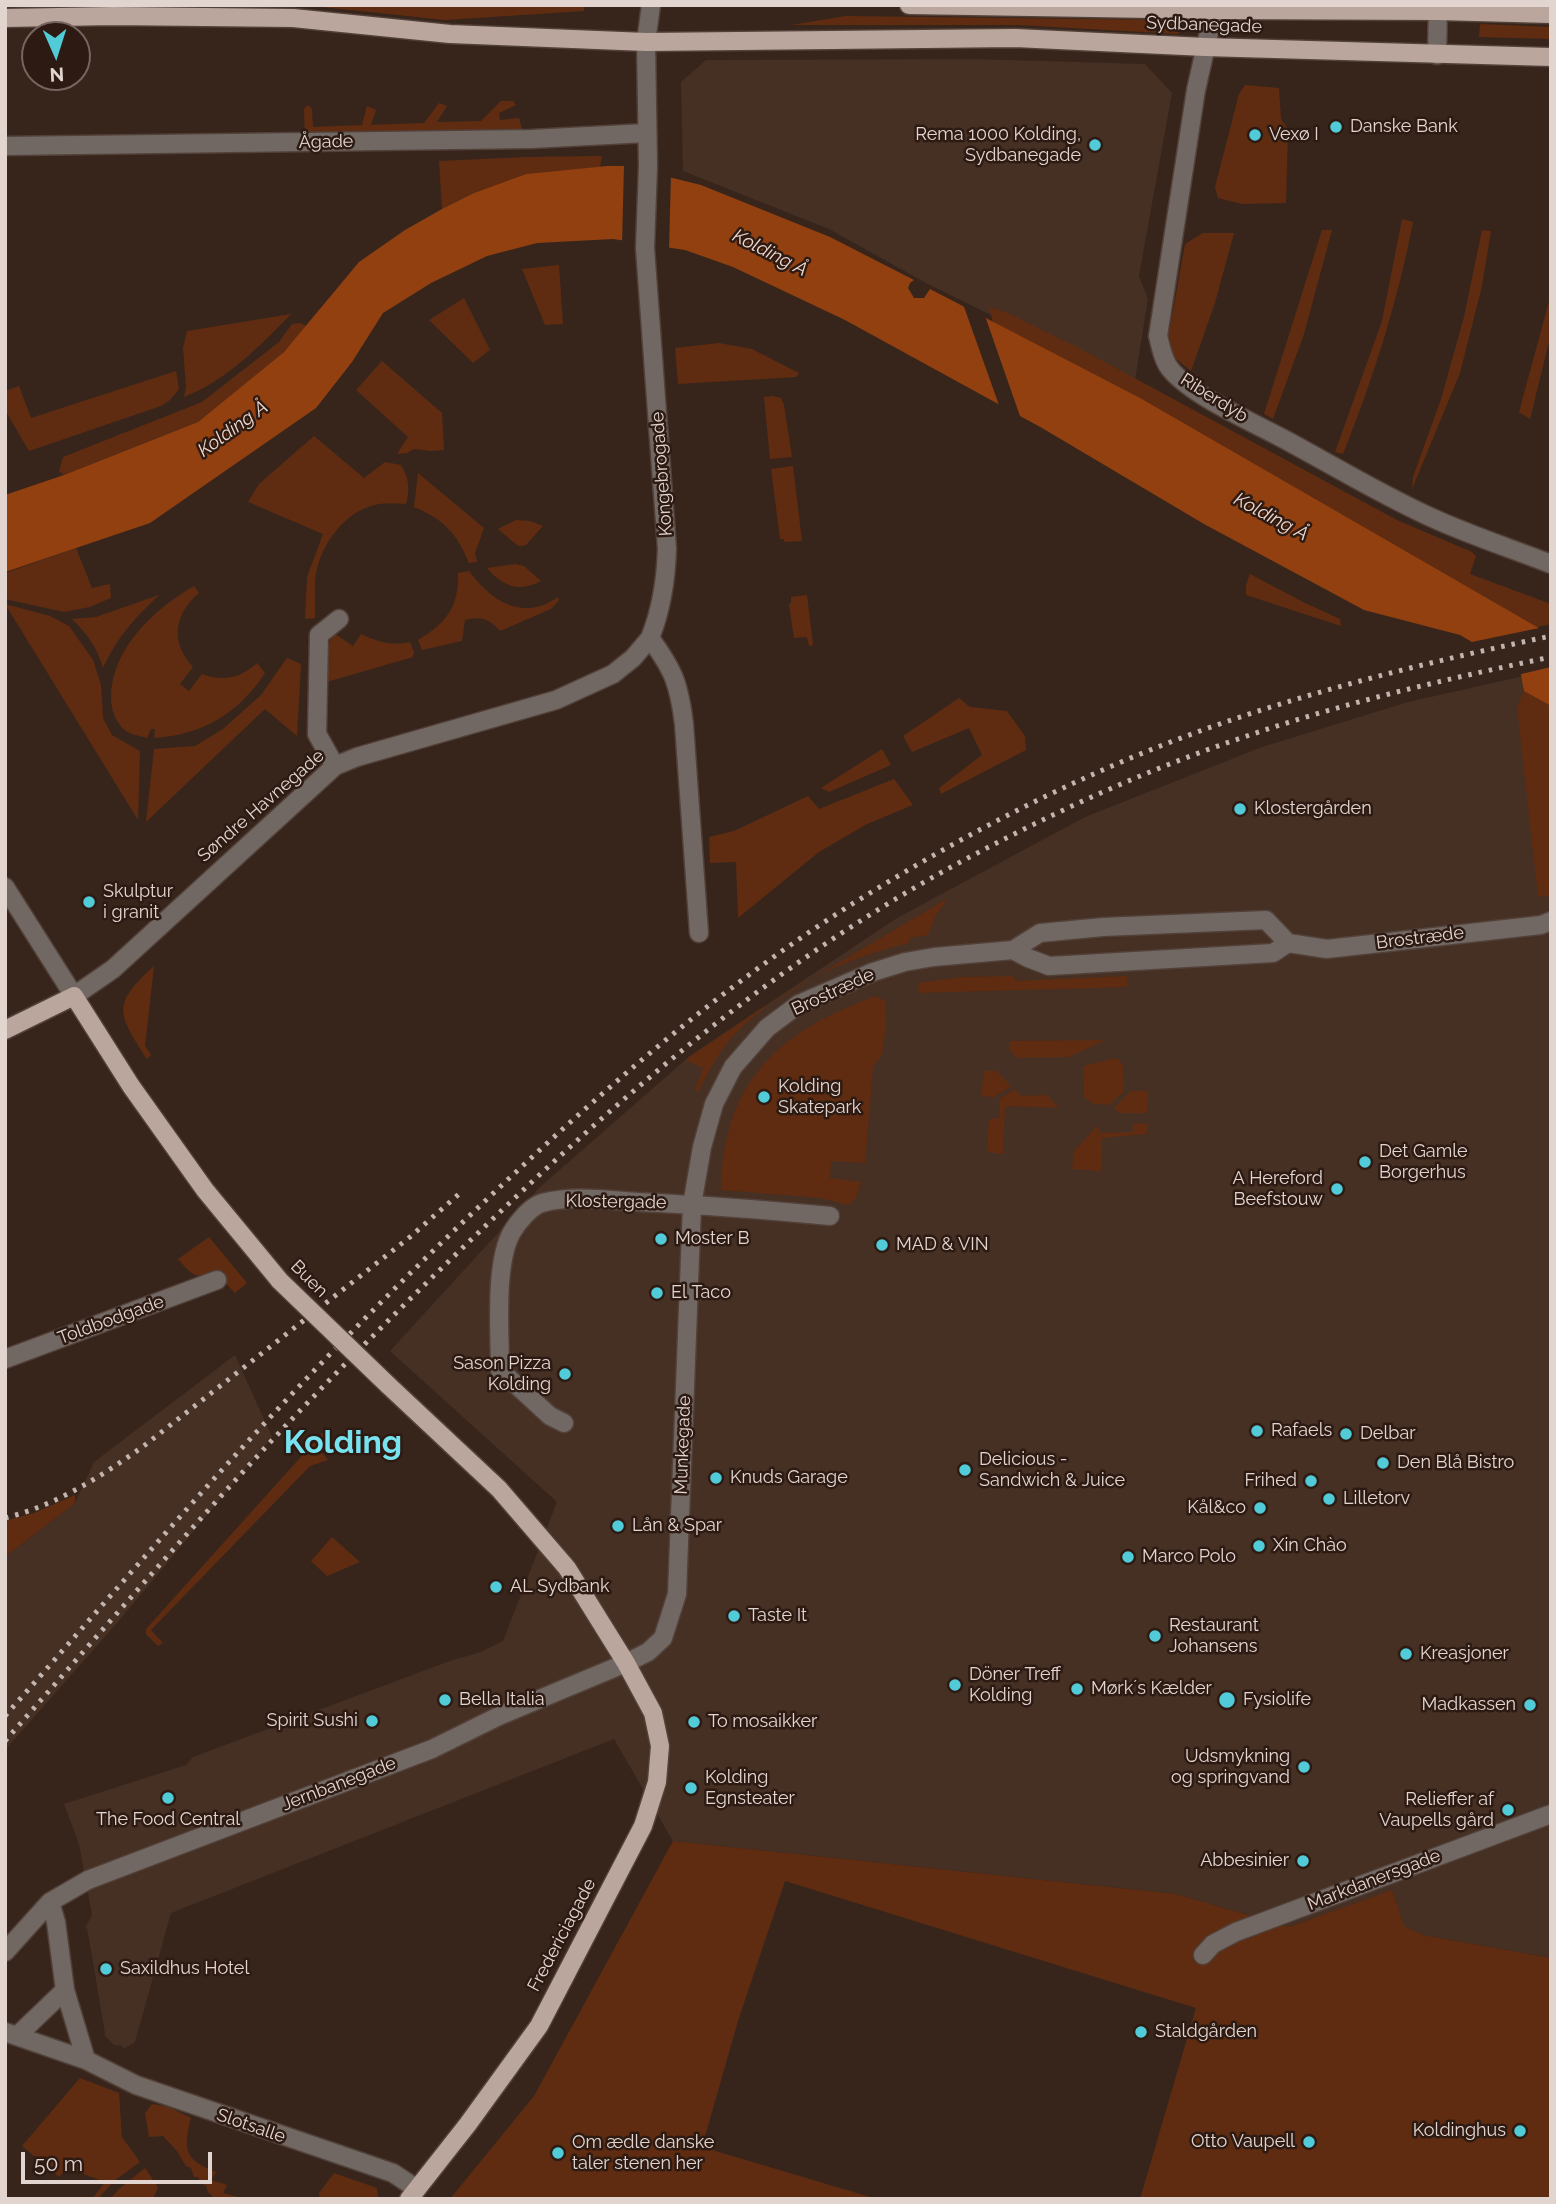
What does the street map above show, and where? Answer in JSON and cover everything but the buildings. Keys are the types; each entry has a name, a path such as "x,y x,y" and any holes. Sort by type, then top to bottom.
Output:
{"main road":[{"name":"Sydbanegade","path":"909,5 1214,10 1438,8 1551,14"},
{"name":"Sydbanegade","path":"5,18 293,18 450,34 646,42 1015,38 1205,47 1551,57"},
{"name":"Søndre Havnegade","path":"5,1030 74,996"},
{"name":"Buen","path":"74,996 131,1086 198,1179 280,1280 499,1489 567,1568 626,1663"},
{"name":"Fredericiagade","path":"413,2194 539,2026 643,1826 657,1782 660,1746 653,1713 626,1663"}],"street":[{"name":"Kongebrogade","path":"650,638 659,617 666,581 667,549 645,248 648,166 646,42 651,5"},
{"path":"1437,55 1438,8"},
{"name":"Riberdyb","path":"1214,10 1205,47 1158,336 1163,356 1171,370 1190,386 1226,408 1368,486 1429,517 1551,564"},
{"name":"Ågade","path":"5,146 531,139 648,133"},
{"path":"335,766 317,734 319,635 339,619"},
{"path":"650,638 674,675 681,698 699,933"},
{"name":"Søndre Havnegade","path":"74,996 113,969 335,766 357,757 556,700 613,674 633,658 650,638"},
{"name":"Buen","path":"5,887 74,996"},
{"name":"Brostræde","path":"692,1205 702,1147 714,1104 733,1067 767,1028 799,1004 873,972 934,957 1013,950 1040,933 1103,927 1266,920 1288,943 1327,949 1541,925 1551,921"},
{"name":"Brostræde","path":"1013,950 1049,966 1273,953 1288,943"},
{"name":"Klostergade","path":"564,1423 550,1416 500,1370 500,1283 505,1249 511,1233 523,1216 539,1204 589,1199 830,1216"},
{"name":"Munkegade","path":"626,1663 648,1652 663,1638 677,1594 692,1205"},
{"name":"Toldbodgade","path":"5,1359 217,1280"},
{"name":"Jernbanegade","path":"5,1952 50,1902 89,1880 432,1749 499,1716 626,1663"},
{"name":"Markdanersgade","path":"1203,1955 1213,1944 1236,1931 1551,1814"},
{"path":"50,1902 56,1923 65,1990 86,2060"},
{"path":"11,2034 65,1990"},
{"name":"Slotsalle","path":"11,2034 86,2060 136,2085 393,2174 413,2194"}],"shaded area":[{"path":"303,5 584,5 584,11 445,20"},
{"path":"846,16 1166,20 1180,26 1181,30 1178,34 1017,25 791,25"},
{"path":"1480,24 1551,27 1551,39 1479,37"},
{"path":"975,59 1145,64 1172,93 1139,276 1148,299 1134,386 926,283 829,229 683,171 681,82 706,60"},
{"path":"1245,85 1279,88 1281,119 1288,129 1286,203 1242,204 1218,198 1215,187 1239,94"},
{"path":"501,101 513,101 516,105 499,113 500,120 519,118 522,129 305,136 304,109 308,105 312,109 313,127 362,125 367,106 376,110 371,125 424,123 439,103 447,106 437,122 481,121"},
{"path":"602,156 600,167 526,174 474,193 442,209 439,161"},
{"path":"1402,219 1413,222 1392,310 1343,454 1335,452 1382,321"},
{"path":"1322,230 1332,230 1304,334 1273,419 1264,414"},
{"path":"1482,230 1491,231 1482,286 1460,373 1412,489 1413,477 1441,399 1464,317"},
{"path":"1203,233 1234,233 1215,303 1191,371 1175,358 1168,339 1185,244"},
{"path":"559,265 563,324 545,325 522,269"},
{"path":"1551,294 1551,334 1530,419 1519,412"},
{"path":"464,298 490,350 473,363 429,320"},
{"path":"989,307 1008,313 1079,348 1397,520 1472,552 1476,556 1470,574 1551,604 1551,624 1537,627 1140,399 993,322"},
{"path":"291,314 255,350 228,372 184,397 186,387 183,348 187,331"},
{"path":"292,324 307,326 284,352 198,422 64,475 59,471 63,457 202,402 279,342"},
{"path":"719,343 752,349 799,373 796,377 678,384 675,348"},
{"path":"382,361 442,413 444,450 414,449 397,454 408,437 356,390"},
{"path":"176,371 179,389 161,406 29,451 5,410 5,391 19,386 31,418"},
{"path":"764,397 781,398 784,405 792,457 770,459"},
{"path":"314,436 364,478 385,462 401,465 406,474 408,488 406,504 368,507 350,517 335,532 317,569 315,618 305,619 307,577 323,534 248,502 259,484"},
{"path":"793,466 802,541 784,542 784,539 780,539 771,469"},
{"path":"418,473 484,528 475,553 477,562 469,563 460,544 441,522 414,507"},
{"path":"516,520 543,526 526,545 518,546 498,529"},
{"path":"76,548 92,588 110,584 111,598 90,607 64,612 5,599 5,573"},
{"path":"515,564 524,566 541,581 525,587 511,586 487,568"},
{"path":"469,571 487,591 509,605 532,608 558,597 559,600 551,609 500,631 484,619 465,620 462,641 422,650 418,640 444,620 456,595 458,573"},
{"path":"1250,574 1340,619 1341,626 1246,595"},
{"path":"194,586 199,593 184,610 178,628 181,648 193,667 180,684 189,691 202,674 217,678 231,677 245,672 257,663 265,673 231,711 203,727 154,738 155,729 151,729 147,738 128,732 117,721 111,703 118,663 127,647 150,619"},
{"path":"159,595 127,628 103,668 91,642 72,619 96,617"},
{"path":"807,595 813,645 809,646 807,637 794,638 789,604 791,597"},
{"path":"5,604 50,616 69,626 93,660 101,685 103,718 112,735 140,751 138,820"},
{"path":"335,634 353,646 361,634 397,644 410,642 413,657 323,683 330,641"},
{"path":"287,658 301,664 297,736 265,709 146,822 154,749 195,746 223,729 261,695"},
{"path":"1551,670 1551,1958 1423,1935 1403,1926 1392,1891 1289,1927 1176,1894 673,1841 614,1739 171,1913 135,2042 123,2049 123,2046 114,2045 104,2035 85,1928 92,1915 79,1844 64,1804 186,1765 193,1757 450,1661 481,1652 503,1641 557,1502 390,1351 540,1187 691,1055 897,918 1085,817 1262,747 1408,702"},
{"path":"1524,691 1551,706 1551,895 1538,897 1517,707"},
{"path":"959,698 970,707 1007,711 1025,736 1026,750 941,794 939,788 982,755 969,728 912,752 903,736"},
{"path":"882,749 891,765 829,792 821,788"},
{"path":"894,779 913,805 867,824 819,852 738,918 736,862 710,863 709,837 734,831 808,796 819,809"},
{"path":"948,898 935,917 928,935 909,938 909,943 862,957 815,977"},
{"path":"154,966 145,1046 151,1055 147,1059 130,1030 124,1010 125,1000 131,990"},
{"path":"1013,976 1016,981 1127,976 1127,987 918,993 919,983 962,977"},
{"path":"876,996 885,1001 886,1026 882,1054 873,1067 865,1163 831,1161 830,1178 861,1182 856,1198 848,1205 821,1198 721,1190 724,1152 732,1119 745,1090 763,1065 785,1044 811,1026"},
{"path":"772,1002 733,1036 718,1055 699,1091 695,1090 703,1068 685,1060"},
{"path":"1106,1040 1069,1057 1018,1058 1010,1051 1009,1041"},
{"path":"1116,1058 1123,1065 1124,1092 1109,1105 1094,1104 1084,1097 1083,1066"},
{"path":"984,1071 996,1071 1011,1086 994,1097 981,1096"},
{"path":"1015,1089 1021,1096 1047,1095 1059,1108 1005,1106 1003,1154 987,1152 989,1119 1000,1118 999,1099"},
{"path":"1131,1091 1148,1091 1147,1113 1120,1113 1114,1108"},
{"path":"1133,1123 1147,1124 1147,1134 1102,1138 1101,1171 1072,1169 1074,1151 1098,1125 1100,1133 1133,1132"},
{"path":"209,1237 247,1283 235,1293 217,1274 195,1275 178,1259"},
{"path":"235,1355 272,1437 117,1623 5,1750 5,1557 75,1503 94,1462"},
{"path":"326,1429 332,1435 319,1449 328,1460 310,1466 151,1630 163,1643 158,1646 146,1634 146,1629"},
{"path":"75,1495 75,1503 5,1557 5,1521 34,1513"},
{"path":"332,1537 360,1562 327,1576 311,1561"},
{"path":"673,1841 1176,1894 1289,1927 1392,1890 1404,1926 1423,1935 1551,1958 1551,2199 1140,2199 1196,2008 785,1881 738,2021 702,2147 877,2199 450,2199 534,2096"},
{"path":"80,2078 119,2093 122,2137 140,2162 114,2181 98,2199 92,2199 105,2182 67,2168 59,2177 22,2146"},
{"path":"152,2104 169,2107 191,2118 187,2146 192,2158 216,2172 211,2180 227,2185 223,2193 245,2199 215,2199 208,2192 206,2185 201,2184 198,2177 194,2177 191,2168 186,2166 163,2136 149,2137 145,2113"},
{"path":"145,2168 158,2187 153,2199 110,2199 119,2189"},
{"path":"334,2173 377,2188 378,2197 320,2199 319,2193"}],"water":[{"name":"Kolding Å","path":"624,166 701,185 830,237 914,280 908,288 914,298 924,298 930,289 1140,398 1551,635 1551,706 1524,691 1520,670 1460,635 1364,610 1204,524 1042,428 845,320 733,267 685,250 613,239 537,243 487,256 431,283 383,313 352,362 316,408 150,523 5,572 5,495 64,475 198,422 284,352 359,262 405,230 442,209 474,193 526,174"}],"pier":[{"path":"624,165 671,174 669,249 622,244"},
{"path":"963,304 984,313 1021,419 1000,408"},
{"path":"1544,627 1551,631 1551,667 1517,675 1517,672 1467,643"}],"railway":[{"path":"5,1716 270,1418 437,1247 556,1135 638,1063 723,994 811,931 887,882 979,830 1073,783 1159,747 1214,726 1325,691 1437,661 1551,636"},
{"path":"5,1741 242,1473 399,1310 531,1182 589,1130 647,1079 769,983 898,897 1033,825 1135,778 1279,725 1433,683 1551,657"},
{"path":"5,1518 61,1497 112,1468 145,1445 410,1237 459,1194"}],"place":[{"name":"Danske Bank","path":"1336,127"},
{"name":"Vexø I","path":"1255,135"},
{"name":"Rema 1000 Kolding, Sydbanegade","path":"1095,145"},
{"name":"Klostergården","path":"1240,809"},
{"name":"Skulptur i granit","path":"89,902"},
{"name":"Kolding Skatepark","path":"764,1097"},
{"name":"Det Gamle Borgerhus","path":"1365,1162"},
{"name":"A Hereford Beefstouw","path":"1337,1189"},
{"name":"Moster B","path":"661,1239"},
{"name":"MAD & VIN","path":"882,1245"},
{"name":"El Taco","path":"657,1293"},
{"name":"Sason Pizza Kolding","path":"565,1374"},
{"name":"Rafaels","path":"1257,1431"},
{"name":"Delbar","path":"1346,1434"},
{"name":"Den Blå Bistro","path":"1383,1463"},
{"name":"Delicious - Sandwich & Juice","path":"965,1470"},
{"name":"Knuds Garage","path":"716,1478"},
{"name":"Frihed","path":"1311,1481"},
{"name":"Lilletorv","path":"1329,1499"},
{"name":"Kål&co","path":"1260,1508"},
{"name":"Lån & Spar","path":"618,1526"},
{"name":"Xin Chào","path":"1259,1546"},
{"name":"Marco Polo","path":"1128,1557"},
{"name":"AL Sydbank","path":"496,1587"},
{"name":"Taste It","path":"734,1616"},
{"name":"Restaurant Johansens","path":"1155,1636"},
{"name":"Kreasjoner","path":"1406,1654"},
{"name":"Döner Treff Kolding","path":"955,1685"},
{"name":"Mørk´s Kælder","path":"1077,1689"},
{"name":"Bella Italia","path":"445,1700"},
{"name":"Fysiolife","path":"1227,1700"},
{"name":"Madkassen","path":"1530,1705"},
{"name":"Spirit Sushi","path":"372,1721"},
{"name":"To mosaikker","path":"694,1722"},
{"name":"Udsmykning og springvand","path":"1304,1767"},
{"name":"Kolding Egnsteater","path":"691,1788"},
{"name":"The Food Central","path":"168,1798"},
{"name":"Relieffer af Vaupells gård","path":"1508,1810"},
{"name":"Abbesinier","path":"1303,1861"},
{"name":"Saxildhus Hotel","path":"106,1969"},
{"name":"Staldgården","path":"1141,2032"},
{"name":"Koldinghus","path":"1520,2131"},
{"name":"Otto Vaupell","path":"1309,2142"},
{"name":"Om ædle danske taler stenen her","path":"558,2153"}],"district":[{"name":"Kolding","path":"343,1443"}]}
